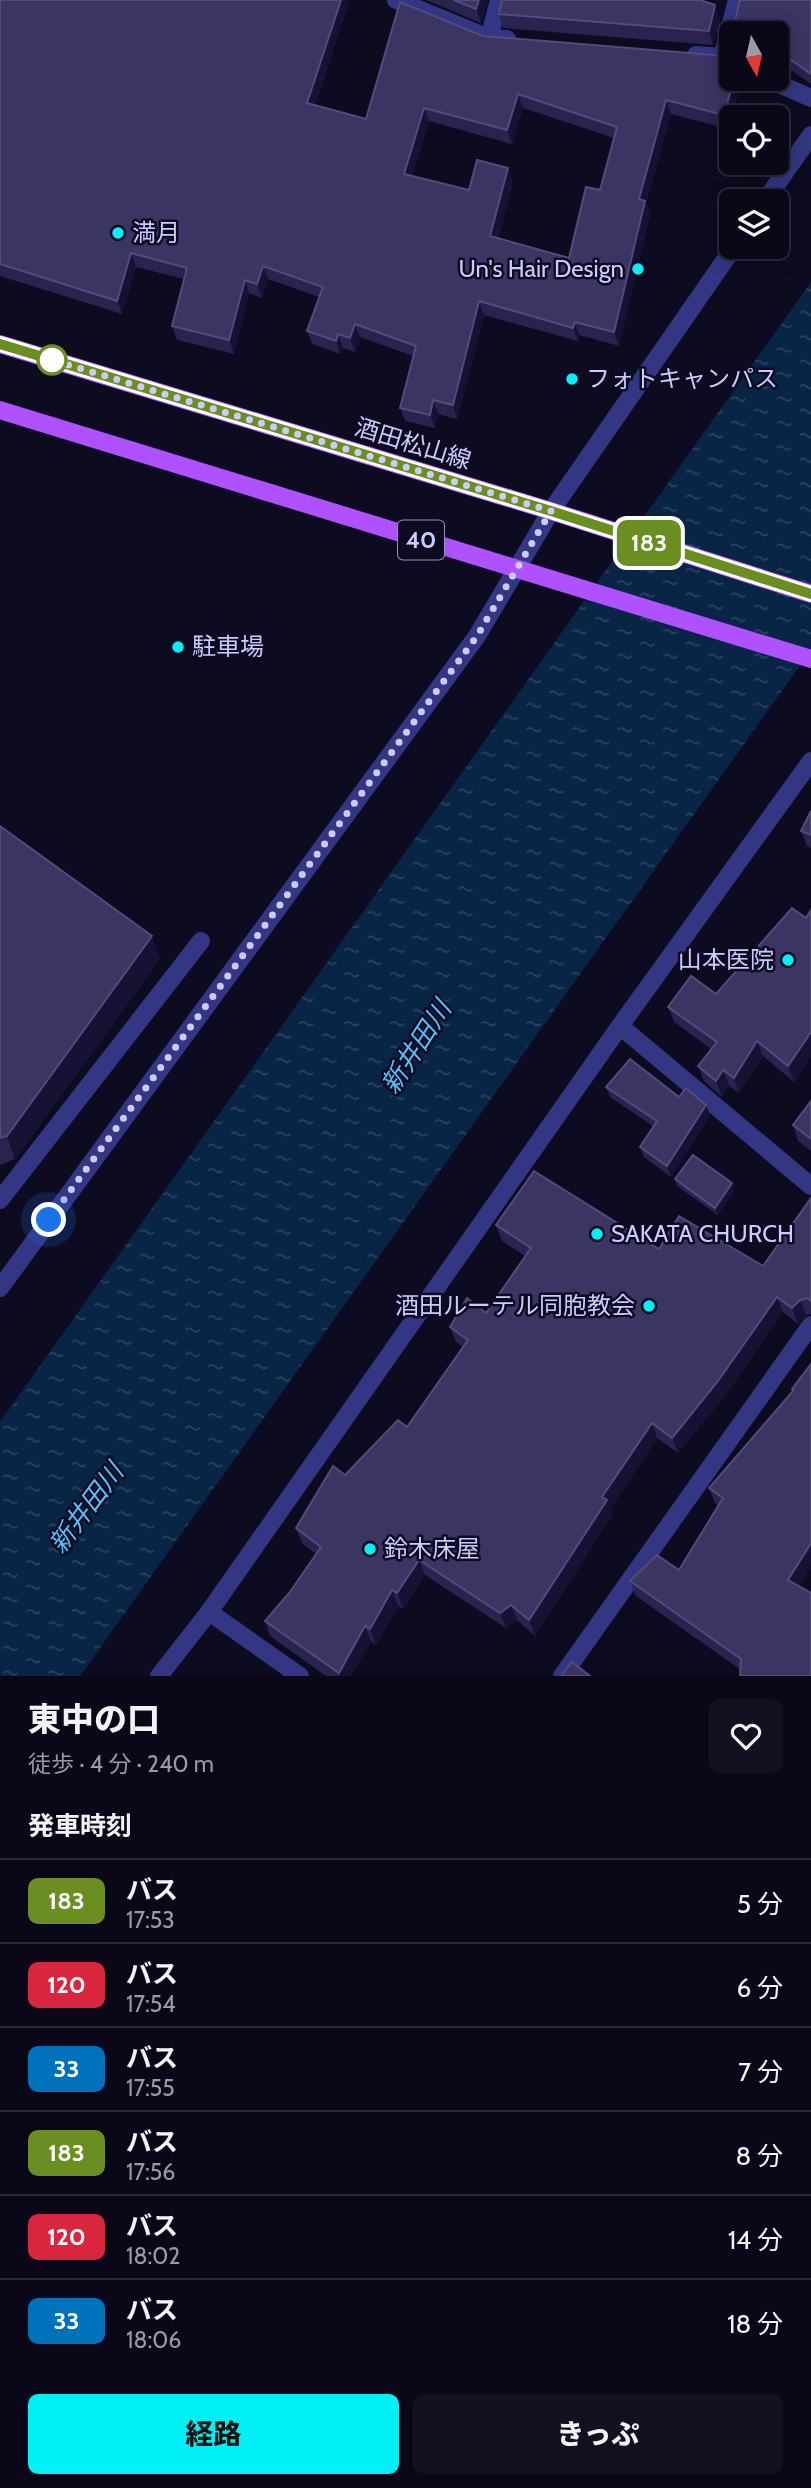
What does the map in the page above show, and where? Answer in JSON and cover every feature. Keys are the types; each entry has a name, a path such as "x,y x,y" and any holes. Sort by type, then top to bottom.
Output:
{"main road":[{"name":"酒田松山線","path":"0,344 551,511 811,594"},
{"name":"40","path":"0,410 811,659"}],"street":[{"path":"396,0 489,38 530,41"},
{"path":"489,38 499,0"},
{"path":"733,21 737,0"},
{"path":"681,54 719,58"},
{"path":"789,89 811,99"},
{"path":"773,189 811,135"},
{"path":"0,1288 477,636 551,511 726,259"},
{"path":"159,1676 209,1612 620,1026 811,761"},
{"path":"0,1200 201,941"},
{"path":"620,1026 811,1186"},
{"path":"562,1676 811,1325"},
{"path":"209,1612 300,1676"}],"water":[{"name":"新井田川","path":"811,282 811,650 80,1676 0,1676 0,1422"}],"building":[{"path":"0,0 341,0 307,103 366,119 400,2 483,36 719,57 719,91 731,91 727,105 719,105 719,114 666,100 639,199 645,201 614,332 575,322 573,328 479,301 453,405 433,400 430,415 400,408 416,346 355,324 350,338 338,334 336,341 307,331 323,287 263,266 257,284 245,280 229,340 172,326 187,268 131,253 117,301 0,264","holes":["518,94 617,127 600,190 586,187 569,258 490,236 508,168 477,160 469,190 404,174 424,108 507,130"]},
{"path":"454,0 479,0 476,9"},
{"path":"502,0 700,0 715,5 709,31 499,14"},
{"path":"740,0 811,0 811,74 789,58 789,21 735,21"},
{"path":"811,811 811,835 801,831"},
{"path":"0,826 152,936 7,1136 0,1138"},
{"path":"792,908 806,918 811,910 811,1032 788,1066 757,1041 734,1078 723,1070 716,1081 698,1066 717,1042 668,1007 691,976 716,994"},
{"path":"630,1059 679,1097 686,1088 706,1105 667,1166 640,1147 657,1121 606,1087"},
{"path":"811,1101 811,1139 793,1125"},
{"path":"693,1155 732,1183 715,1208 675,1179"},
{"path":"534,1171 659,1249 679,1216 763,1266 811,1198 811,1301 807,1298 800,1300 792,1308 777,1297 718,1381 672,1438 652,1423 602,1497 607,1500 529,1620 511,1605 500,1613 419,1560 397,1593 392,1590 370,1629 365,1626 339,1673 265,1621 290,1592 321,1547 296,1528 333,1466 345,1475 398,1420 407,1427 468,1340 450,1327 467,1298 486,1313 531,1248 496,1225"},
{"path":"811,1364 811,1543 788,1580 811,1593 811,1676 740,1676 741,1659 630,1581 657,1555 679,1570 723,1498 709,1488 794,1390 792,1389"},
{"path":"572,1662 590,1676 561,1676"}],"bus line":[{"name":"183","path":"0,344 551,511 811,594"}],"place":[{"name":"満月","path":"118,233"},
{"name":"Un's Hair Design","path":"638,269"},
{"name":"フォトキャンパス","path":"572,379"},
{"name":"駐車場","path":"178,647"},
{"name":"山本医院","path":"788,960"},
{"name":"SAKATA CHURCH","path":"597,1234"},
{"name":"酒田ルーテル同胞教会","path":"649,1306"},
{"name":"鈴木床屋","path":"370,1549"}],"route":[{"path":"49,1220 477,636 551,511 49,359 52,360"}]}
